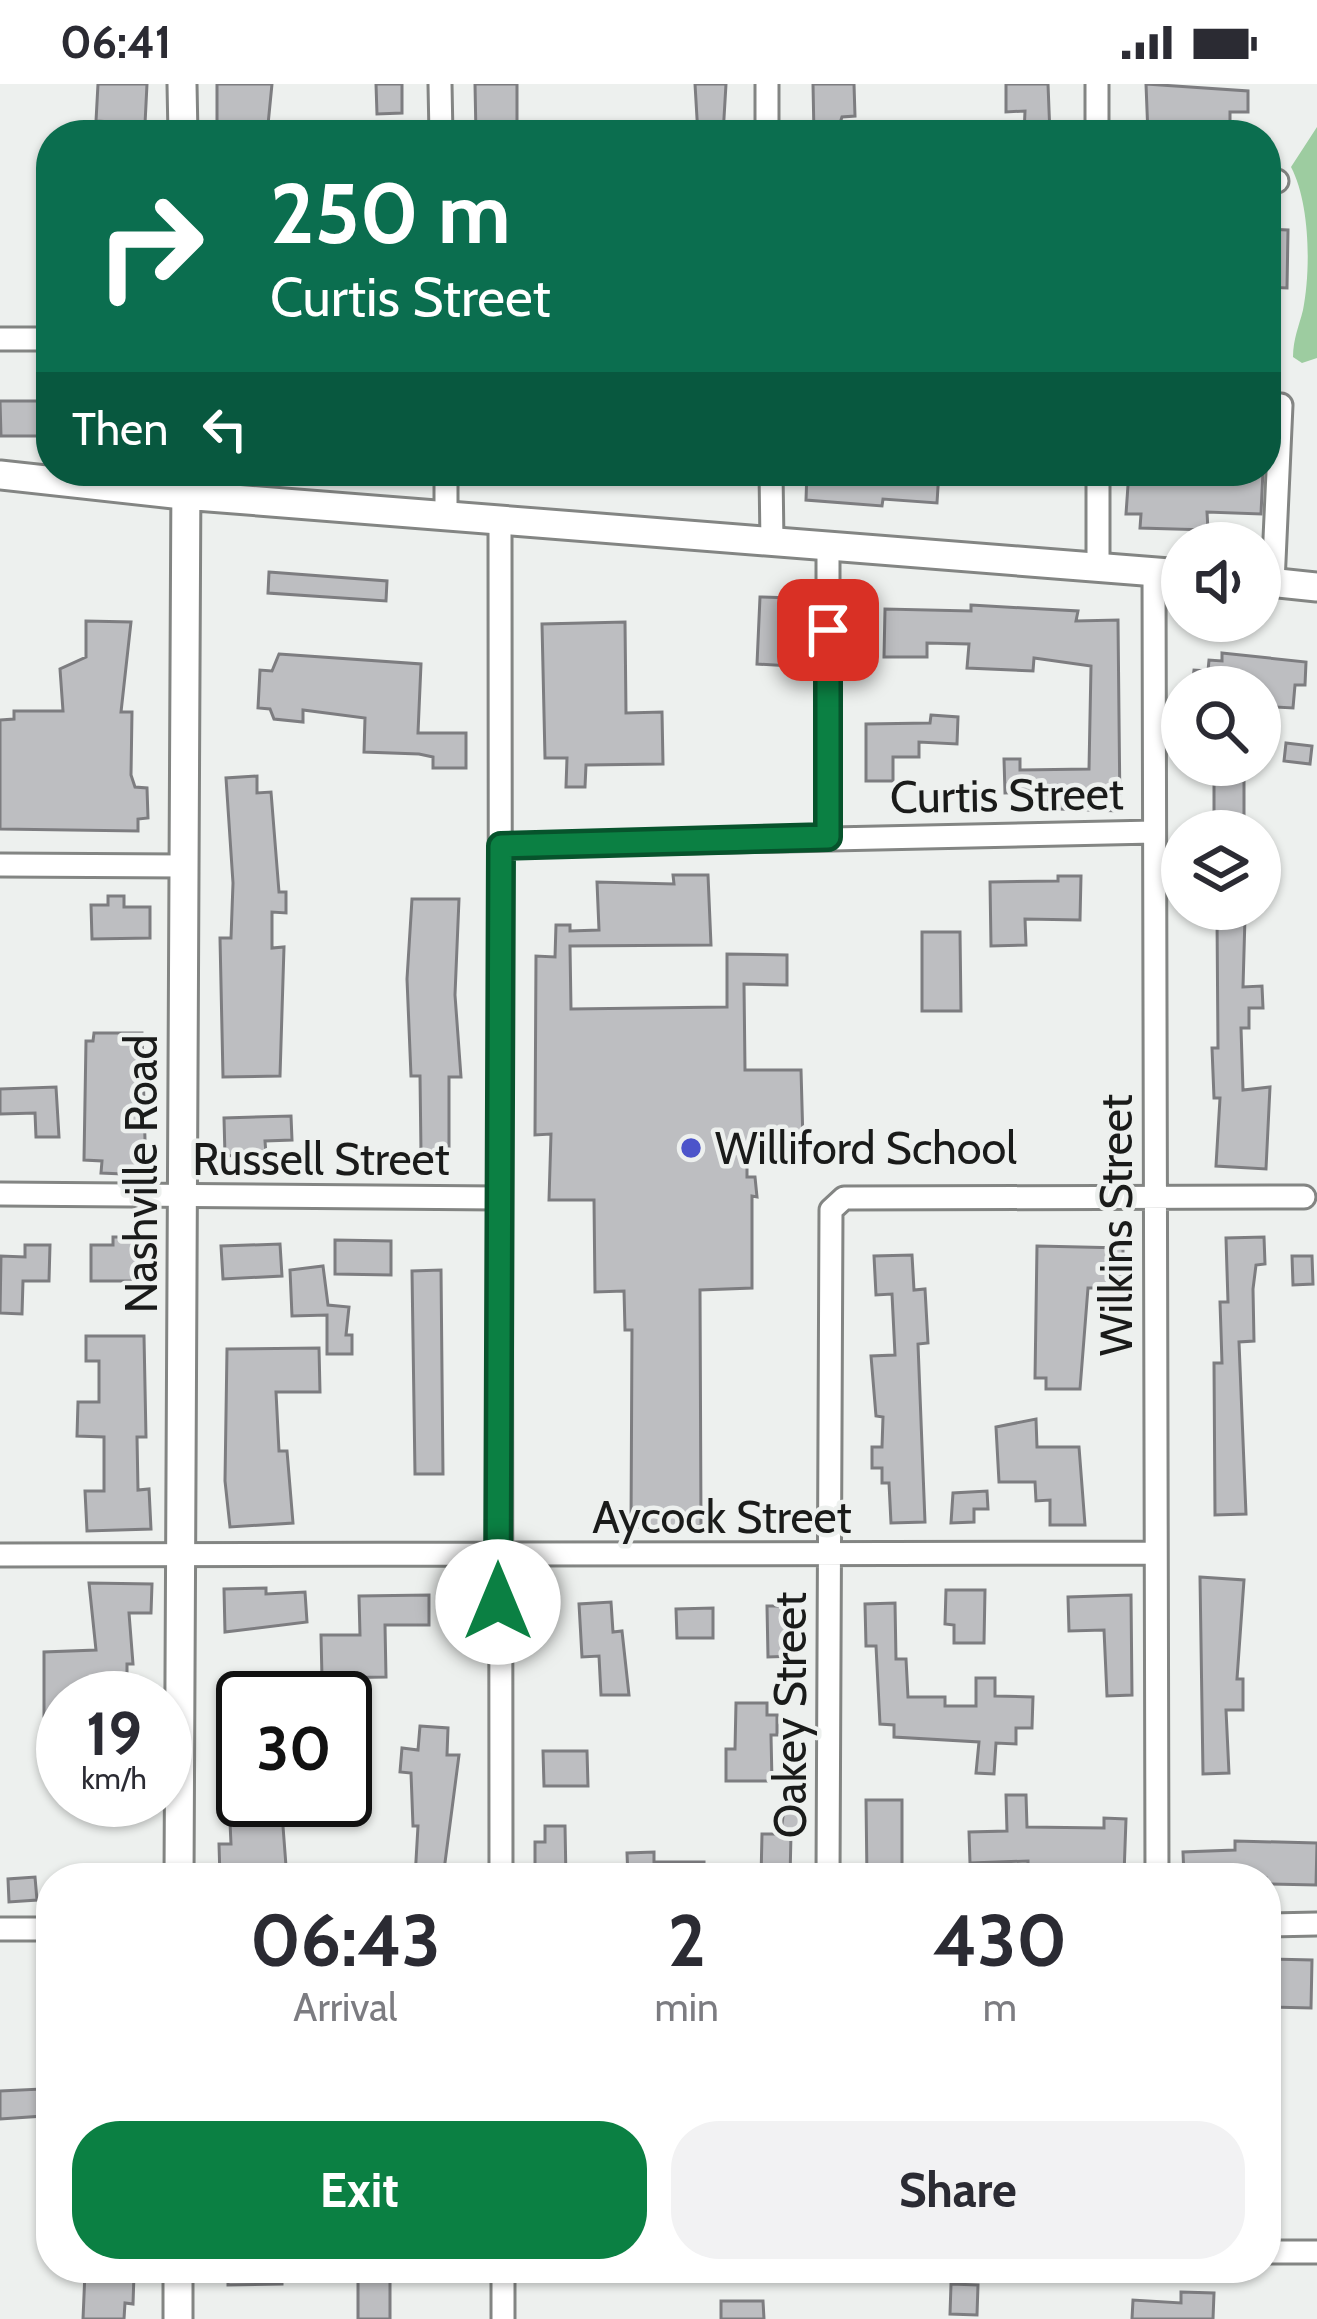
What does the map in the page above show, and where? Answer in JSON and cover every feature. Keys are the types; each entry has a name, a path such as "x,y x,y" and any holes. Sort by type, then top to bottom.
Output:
{"main road":[{"path":"182,84 183,120"},
{"path":"0,476 36,477"},
{"name":"Nashville Road","path":"179,1863 185,486"},
{"path":"209,486 500,521 1161,572"},
{"path":"1281,583 1317,587"},
{"path":"178,2283 178,2319"}],"street":[{"path":"440,84 441,120"},
{"path":"766,84 766,120"},
{"path":"1097,84 1097,120"},
{"path":"0,339 36,339"},
{"path":"446,486 446,515"},
{"path":"771,486 772,543"},
{"path":"1098,486 1098,567"},
{"path":"1271,522 1274,486"},
{"path":"500,521 502,1863"},
{"path":"828,547 828,837"},
{"name":"Wilkins Street","path":"1157,1863 1154,832 1164,642"},
{"name":"Curtis Street","path":"501,846 1154,832"},
{"path":"0,865 183,866"},
{"name":"Russell Street","path":"0,1194 498,1198"},
{"path":"1155,1194 1304,1197"},
{"name":"Oakey Street","path":"828,1863 831,1210 844,1198 1155,1194"},
{"name":"Aycock Street","path":"0,1555 1156,1553"},
{"path":"1281,1925 1317,1924"},
{"path":"0,1929 36,1929"},
{"path":"1281,2252 1317,2252"},
{"path":"503,2283 503,2319"}],"green space":[{"path":"1317,127 1317,358 1302,363 1293,357 1293,350 1306,294 1307,237 1291,167"}],"building":[{"path":"98,84 147,84 145,120 96,120"},
{"path":"217,84 272,84 268,120 217,120"},
{"path":"376,84 402,84 402,113 377,114"},
{"path":"475,84 517,84 517,120 476,120"},
{"path":"695,84 726,84 724,120 697,120"},
{"path":"813,84 854,84 855,116 814,120"},
{"path":"1006,84 1048,84 1049,120 1025,120 1025,111 1006,112"},
{"path":"1146,84 1248,91 1248,112 1230,112 1230,120 1147,120"},
{"path":"1281,230 1288,230 1287,288 1281,288"},
{"path":"0,401 36,401 36,436 1,436"},
{"path":"806,486 938,486 937,503 883,499 882,506 806,500"},
{"path":"1128,486 1262,486 1261,514 1207,512 1208,522 1161,522 1161,529 1140,528 1141,514 1126,514"},
{"path":"269,572 387,581 386,601 268,593"},
{"path":"760,597 793,598 790,666 757,664"},
{"path":"971,605 1078,611 1076,621 1118,620 1120,811 1028,808 1028,792 1005,793 1004,759 1020,759 1020,770 1089,769 1091,666 1034,658 1033,671 967,668 969,644 927,643 927,657 884,657 885,609 971,611"},
{"path":"86,621 131,622 121,712 132,712 131,775 135,787 147,788 148,818 138,819 138,831 0,829 0,720 14,719 14,711 63,711 60,669 86,657"},
{"path":"625,622 626,713 662,712 663,764 586,765 585,787 566,787 567,758 545,758 542,624"},
{"path":"1222,653 1306,662 1305,685 1295,685 1293,708 1281,707 1281,666 1208,666 1209,660 1222,661"},
{"path":"279,654 421,664 418,733 466,733 466,768 433,768 433,757 419,754 364,752 365,718 303,710 303,722 274,719 270,709 258,708 260,670 272,671"},
{"path":"931,715 958,717 957,744 919,742 919,757 893,757 893,781 866,781 866,724 930,723"},
{"path":"1286,743 1312,746 1310,764 1284,761"},
{"path":"257,776 257,793 271,792 279,892 286,892 286,913 272,912 272,948 284,947 280,1076 223,1077 220,938 231,938 233,883 226,778"},
{"path":"1214,786 1244,786 1244,810 1214,810"},
{"path":"673,875 708,875 711,945 570,946 571,1009 727,1007 727,954 787,955 787,985 744,984 745,1070 801,1070 803,1141 747,1143 747,1177 755,1177 757,1197 752,1196 752,1288 700,1290 701,1526 631,1527 632,1330 625,1330 624,1291 595,1292 594,1200 549,1200 551,1134 535,1135 536,956 555,957 556,925 570,925 570,931 599,930 597,882 674,884"},
{"path":"1058,876 1081,876 1080,920 1025,919 1026,945 991,946 990,882 1058,881"},
{"path":"108,896 124,896 124,907 150,907 150,938 92,939 91,905 108,905"},
{"path":"412,899 459,899 455,995 461,1077 449,1077 449,1153 421,1153 420,1076 411,1076 407,979"},
{"path":"1217,930 1245,930 1243,987 1262,986 1263,1008 1249,1008 1249,1028 1241,1028 1243,1090 1270,1087 1266,1169 1216,1166 1220,1098 1214,1098 1212,1048 1218,1048"},
{"path":"922,932 960,932 961,1011 922,1011"},
{"path":"94,1033 142,1033 146,1175 101,1173 102,1161 84,1160 86,1041 93,1041"},
{"path":"56,1087 59,1137 36,1137 35,1113 0,1114 0,1089"},
{"path":"291,1116 292,1140 265,1141 266,1154 225,1156 224,1118"},
{"path":"113,1237 140,1237 140,1281 91,1281 91,1245 113,1245"},
{"path":"1264,1237 1265,1264 1256,1265 1253,1289 1254,1341 1239,1342 1246,1514 1215,1515 1214,1363 1222,1363 1220,1302 1228,1302 1226,1238"},
{"path":"335,1240 391,1241 391,1275 335,1274"},
{"path":"280,1244 282,1276 223,1279 221,1246"},
{"path":"25,1245 50,1245 49,1281 23,1281 22,1314 0,1313 1,1256 25,1257"},
{"path":"1037,1246 1123,1248 1123,1288 1088,1288 1080,1389 1046,1389 1046,1378 1035,1378"},
{"path":"912,1255 914,1290 925,1289 928,1343 918,1344 925,1522 891,1523 889,1483 882,1483 882,1468 872,1468 872,1447 882,1447 883,1417 876,1416 871,1356 895,1355 892,1294 876,1295 874,1256"},
{"path":"1292,1256 1312,1256 1313,1284 1293,1285"},
{"path":"323,1266 328,1305 349,1307 346,1335 352,1335 352,1354 327,1354 327,1315 292,1316 290,1270"},
{"path":"441,1270 443,1474 415,1474 412,1271"},
{"path":"86,1336 144,1336 146,1437 137,1437 138,1490 149,1489 151,1529 87,1531 85,1491 104,1491 104,1437 77,1436 78,1402 99,1402 99,1361 86,1361"},
{"path":"319,1348 320,1392 276,1392 279,1451 287,1451 293,1523 230,1527 225,1481 227,1349"},
{"path":"1036,1419 1037,1447 1079,1447 1085,1525 1050,1525 1050,1500 1036,1501 1035,1482 999,1482 996,1427"},
{"path":"987,1491 988,1509 974,1509 974,1522 951,1523 953,1493"},
{"path":"1200,1577 1244,1580 1237,1679 1243,1679 1243,1710 1226,1710 1229,1773 1203,1774"},
{"path":"89,1583 152,1584 151,1613 129,1613 133,1664 127,1664 127,1671 44,1671 44,1652 96,1650"},
{"path":"266,1588 266,1594 305,1592 307,1622 225,1632 224,1589"},
{"path":"946,1590 985,1590 984,1643 954,1643 954,1625 945,1624"},
{"path":"429,1595 429,1625 385,1625 386,1677 372,1677 372,1671 322,1671 321,1635 360,1635 359,1596"},
{"path":"1131,1595 1132,1695 1107,1696 1104,1630 1069,1631 1068,1597"},
{"path":"611,1602 613,1632 622,1631 629,1695 601,1695 599,1656 582,1657 579,1604"},
{"path":"895,1603 896,1659 906,1659 908,1697 945,1697 945,1706 976,1706 976,1678 995,1678 995,1696 1033,1697 1032,1728 1016,1728 1016,1744 996,1743 994,1774 976,1773 979,1742 894,1737 894,1725 880,1724 876,1646 866,1646 865,1604"},
{"path":"767,1606 796,1606 796,1656 768,1657"},
{"path":"713,1608 713,1638 677,1638 676,1609"},
{"path":"736,1703 767,1703 767,1715 777,1715 777,1735 771,1735 772,1781 726,1781 726,1749 735,1749"},
{"path":"420,1726 448,1728 447,1755 459,1755 445,1863 416,1863 418,1826 413,1826 411,1773 400,1772 402,1748 418,1750"},
{"path":"543,1751 587,1751 588,1786 544,1786"},
{"path":"1006,1795 1026,1795 1027,1827 1104,1828 1104,1818 1126,1819 1124,1863 970,1863 969,1832 1007,1831"},
{"path":"866,1800 902,1800 902,1863 867,1863"},
{"path":"784,1809 804,1812 801,1834 781,1831"},
{"path":"545,1826 565,1826 566,1863 535,1863 535,1842 545,1842"},
{"path":"230,1827 283,1827 286,1863 220,1863 219,1844 231,1844"},
{"path":"762,1834 791,1834 790,1863 761,1863"},
{"path":"1235,1841 1317,1843 1316,1885 1281,1884 1281,1863 1183,1863 1183,1852 1235,1850"},
{"path":"654,1852 654,1862 704,1863 627,1863 627,1853"},
{"path":"35,1877 36,1900 9,1902 8,1879"},
{"path":"1281,1959 1312,1960 1311,2008 1281,2007"},
{"path":"36,2089 36,2116 0,2119 0,2091"},
{"path":"85,2283 134,2283 133,2304 125,2303 124,2319 83,2319"},
{"path":"358,2283 390,2283 390,2319 358,2319"},
{"path":"951,2284 978,2285 977,2315 950,2314"},
{"path":"1181,2292 1214,2293 1213,2319 1132,2319 1133,2300 1181,2303"},
{"path":"721,2301 763,2301 764,2319 721,2319"}],"place":[{"name":"Williford School","path":"691,1148"}],"route":[{"path":"498,1602 501,846 828,837 828,630"}]}
